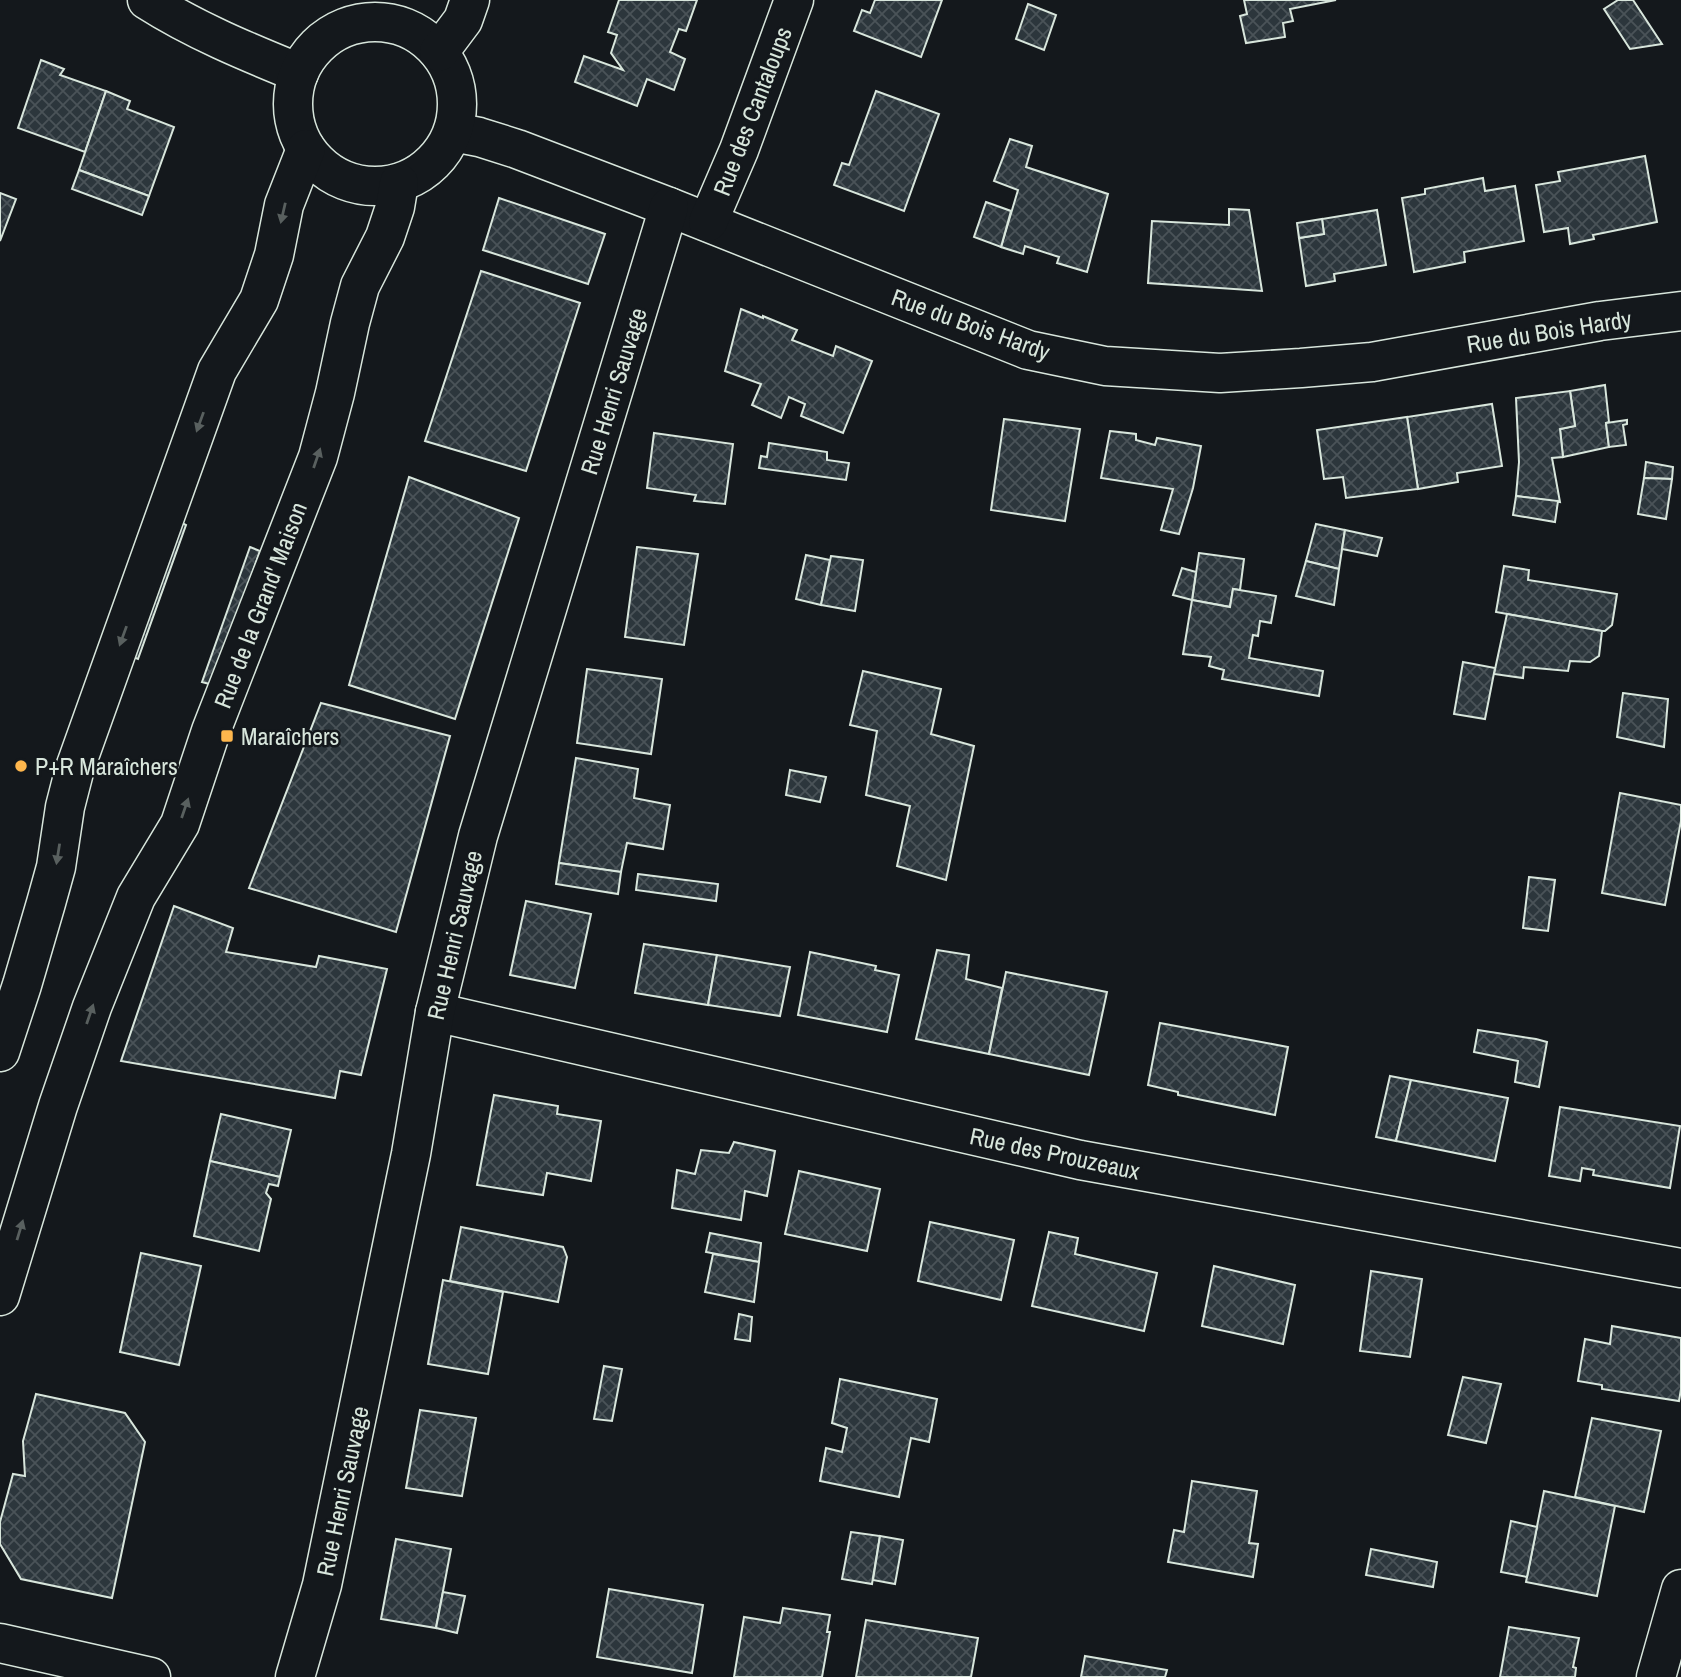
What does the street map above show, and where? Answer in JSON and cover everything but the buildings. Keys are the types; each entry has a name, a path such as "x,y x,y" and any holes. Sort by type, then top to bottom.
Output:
{"street":[{"path":"147,0 235,47 299,74"},
{"path":"439,52 463,20 470,0"},
{"name":"Rue des Cantaloups","path":"708,222 739,150 794,0"},
{"path":"347,14 370,22 395,24 419,34 439,52 450,70 456,90 457,111 453,132 440,154 422,172 399,183 361,185 342,180 322,167 306,149 296,125 293,99 299,74 310,54 347,14"},
{"name":"Rue du Bois Hardy","path":"453,132 517,149 1028,350 1105,366 1220,373 1372,362 1600,321 1681,311"},
{"path":"0,1052 56,867 65,807 75,768 218,371 259,300 274,255 284,205 306,149"},
{"name":"Rue de la Grand' Maison","path":"0,1296 58,1106 92,1007 136,897 180,824 211,731 318,457 335,393 349,323 360,286 385,237 395,207 399,183"},
{"name":"Rue Henri Sauvage","path":"295,1677 322,1585 411,1154 435,1012 478,836 669,207"},
{"name":"Rue des Prouzeaux","path":"435,1012 1080,1160 1681,1268"},
{"path":"1656,1677 1681,1589"},
{"path":"0,1643 151,1677"}],"place":[{"name":"Maraîchers","path":"227,736"},
{"name":"P+R Maraîchers","path":"21,766"}]}
